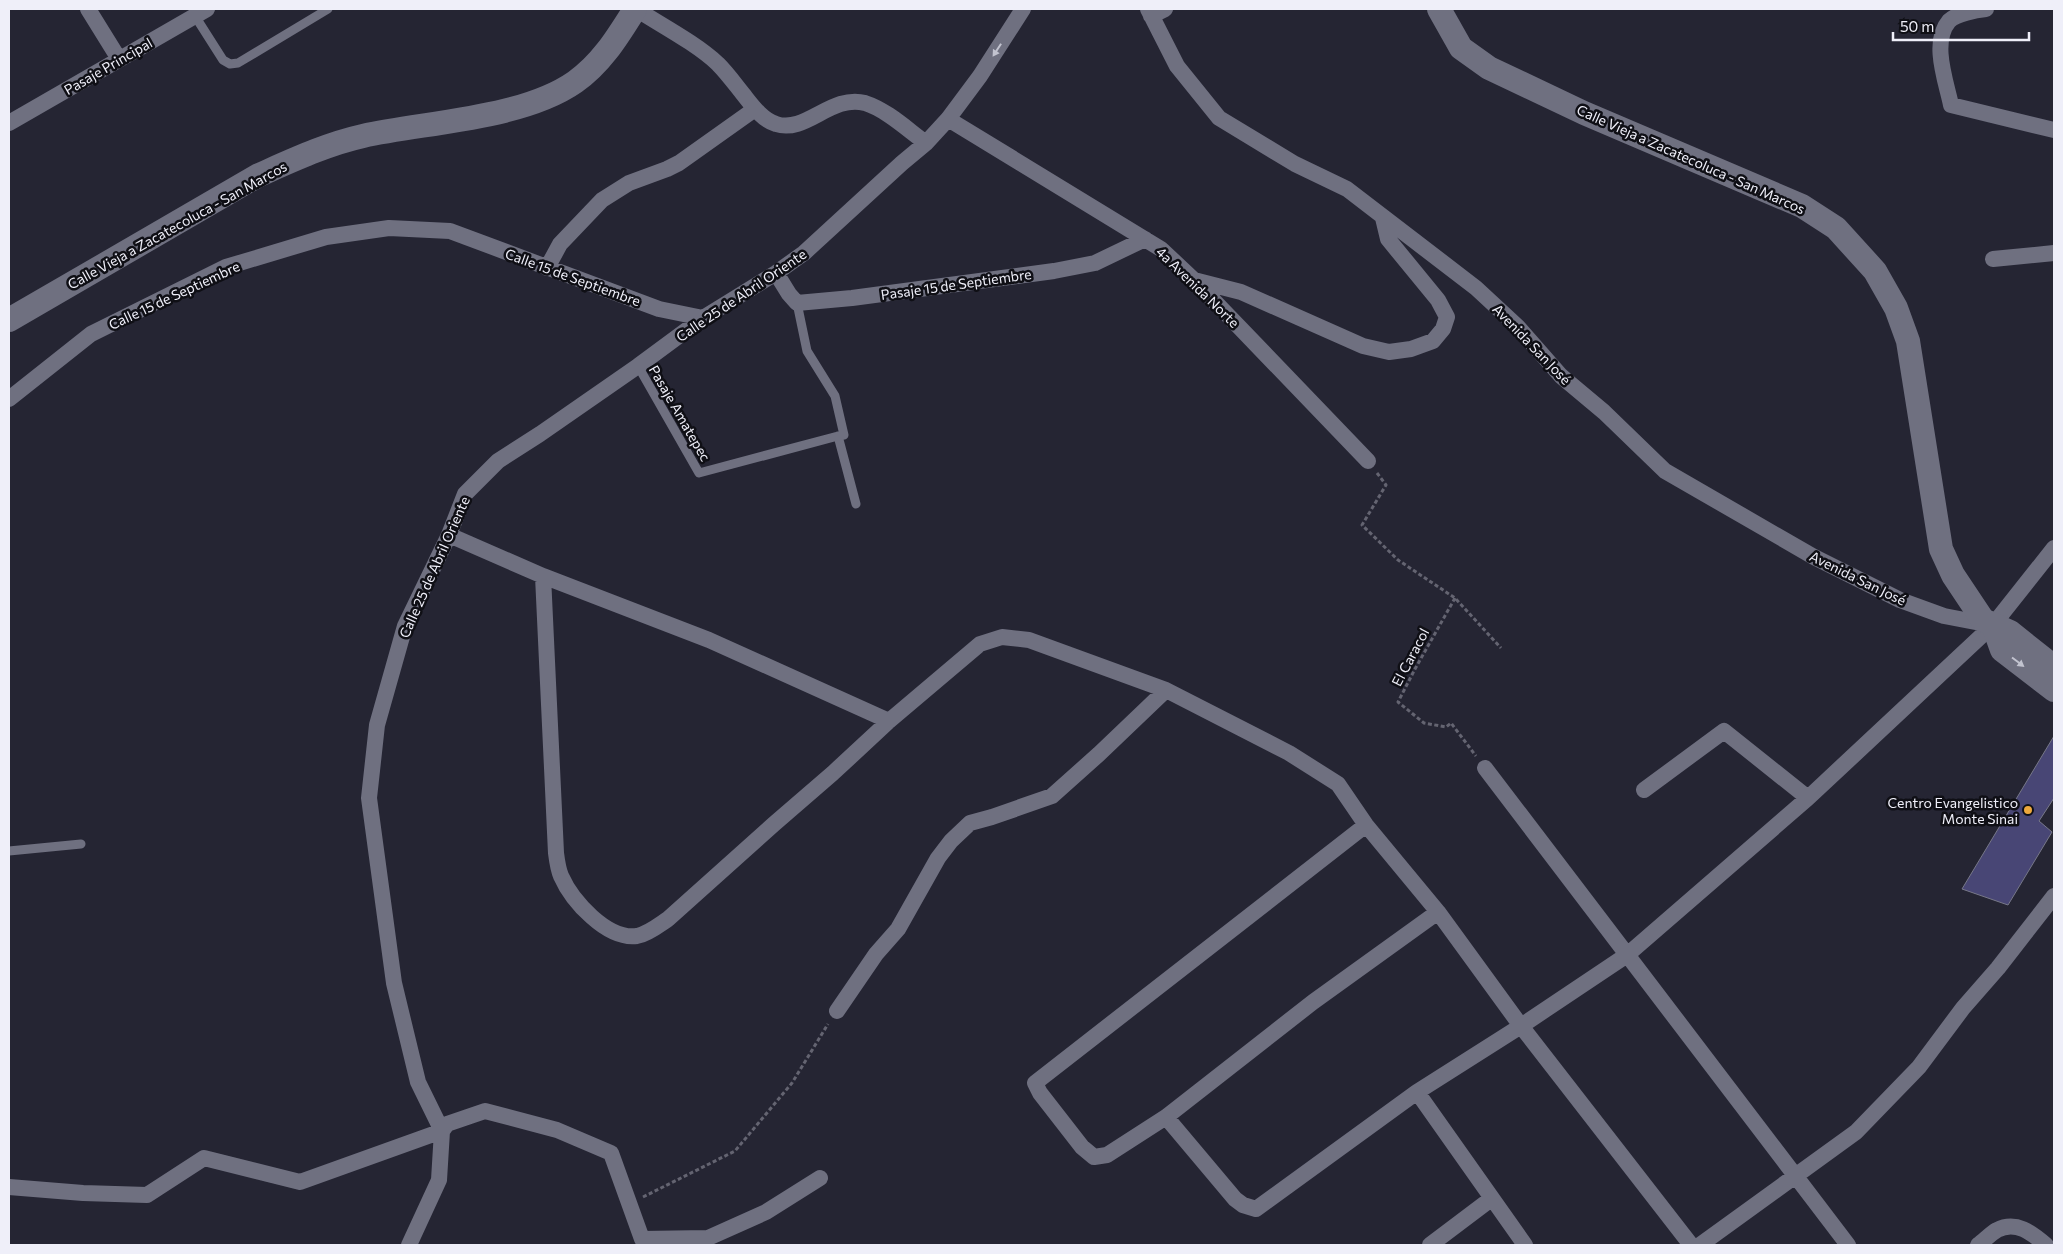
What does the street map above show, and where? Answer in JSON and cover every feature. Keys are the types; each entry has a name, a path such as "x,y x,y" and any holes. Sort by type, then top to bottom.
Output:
{"main road":[{"name":"Calle Vieja a Zacatecoluca - San Marcos","path":"9,320 259,175 302,156 363,136 508,111 559,91 575,82 596,65 636,9"},
{"name":"Calle Vieja a Zacatecoluca - San Marcos","path":"1439,9 1461,48 1489,68 1584,113 1802,206 1836,228 1875,271 1896,308 1908,341 1942,549 1953,575 1983,620 2010,632 2054,667"},
{"name":"Calle Vieja a Zacatecoluca - San Marcos","path":"1993,625 2002,650 2054,690"}],"street":[{"path":"88,9 118,59"},
{"path":"636,9 719,64 755,109 773,124 795,125 832,106 848,101 866,104 884,113 926,143"},
{"name":"Calle 25 de Abril Oriente","path":"409,1245 439,1180 442,1131 418,1082 394,983 369,798 377,724 405,626 449,535 465,494 498,461 638,366 703,318 776,273 804,253 926,143 948,119 980,76 1023,9"},
{"path":"1986,9 1970,12 1950,21 1940,40 1942,64 1951,105 2054,130"},
{"name":"Avenida San José","path":"1155,11 1177,66 1219,118 1295,164 1347,189 1476,288 1517,326 1560,376 1604,412 1665,471 1814,557 1900,600 1944,616 1993,625"},
{"name":"Pasaje Principal","path":"9,123 201,12"},
{"path":"547,268 560,244 602,200 629,183 678,163 755,109"},
{"name":"4a Avenida Norte","path":"948,119 1160,249 1194,280 1368,461"},
{"path":"1194,280 1241,292 1363,346 1389,352 1411,349 1434,341 1443,329 1447,317 1438,300 1388,239 1383,218"},
{"name":"Calle 15 de Septiembre","path":"9,399 91,334 226,267 326,237 389,228 450,232 659,309 703,318"},
{"name":"Pasaje 15 de Septiembre","path":"797,302 928,289 1062,269 1095,263 1145,239"},
{"path":"1993,259 2054,253"},
{"path":"776,273 788,294 797,302"},
{"path":"449,535 544,576 709,640 889,721"},
{"path":"1166,1117 1235,1199 1243,1205 1256,1209 1418,1092 1627,955 1808,798 1993,625 2054,548"},
{"path":"544,576 556,853 561,875 574,899 604,927 621,934 637,936 655,928 668,919 834,773 889,721 980,644 1002,637 1029,640 1166,690 1289,753 1338,784 1366,825 1438,912 1521,1026 1691,1245"},
{"path":"836,1011 876,954 898,929 938,858 951,841 970,823 1052,796 1166,690"},
{"path":"1644,790 1724,731 1808,798"},
{"path":"1485,768 1848,1245"},
{"path":"1366,825 1035,1083 1040,1093 1082,1147 1094,1157 1107,1155 1166,1117 1313,1002 1438,912"},
{"path":"1700,1245 1856,1132 1919,1067 1963,1008 1998,968 2054,896"},
{"path":"1418,1092 1525,1245"},
{"path":"9,1187 83,1193 147,1195 204,1158 300,1182 442,1131 447,1124 485,1111 557,1130 611,1153 642,1239 708,1238 766,1212 820,1178"},
{"path":"1430,1245 1492,1199"},
{"path":"1978,1245 1996,1230 2016,1228 2025,1229 2046,1245"}],"lane":[{"path":"201,12 223,60 230,64 238,64 328,9"},
{"path":"797,302 807,351 835,396 844,435 838,436 856,504"},
{"name":"Pasaje Amatepec","path":"638,366 699,473 838,436"},
{"path":"9,851 81,844"}],"path":[{"path":"1368,461 1386,486 1362,525 1398,560 1455,598 1501,648"},
{"name":"El Caracol","path":"1455,598 1398,702 1424,723 1446,727 1451,723 1485,768"},
{"path":"630,1204 735,1151 792,1083 836,1011"}],"building":[{"name":"Centro Evangelistico Monte Sinai","path":"2054,736 2054,798 2039,821 2052,832 2008,905 1962,889"}],"place":[{"name":"Centro Evangelistico Monte Sinai","path":"2028,810"}]}
